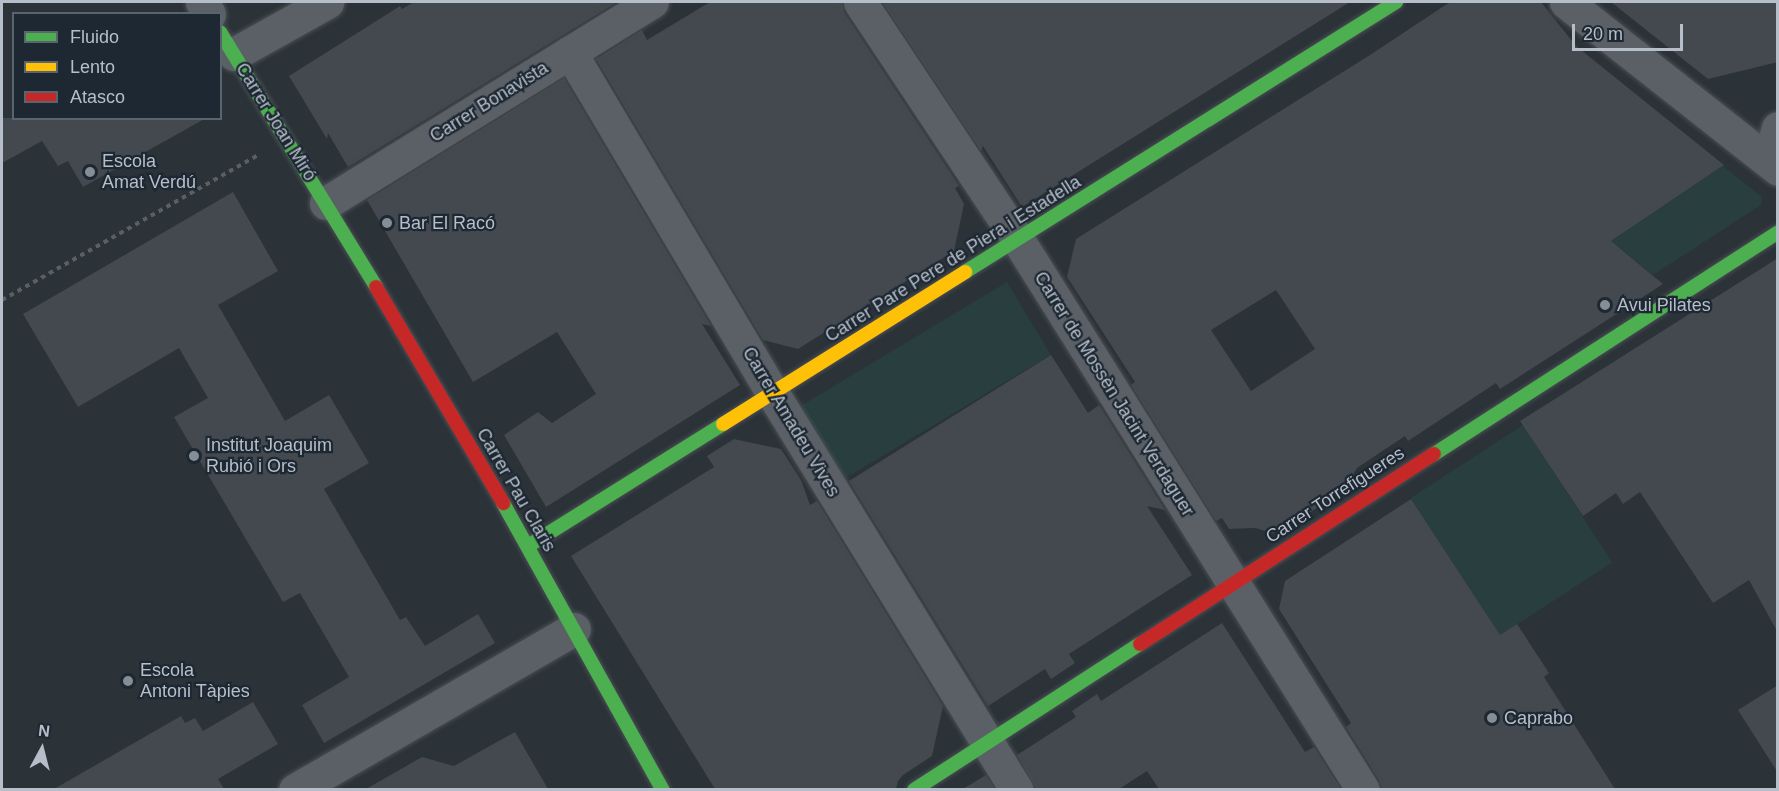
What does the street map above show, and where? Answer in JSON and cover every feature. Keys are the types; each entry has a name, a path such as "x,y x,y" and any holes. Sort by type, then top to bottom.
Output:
{"street":[{"path":"227,43 327,2"},
{"name":"Carrer Bonavista","path":"329,208 570,52 652,2"},
{"name":"Carrer de Mossèn Jacint Verdaguer","path":"860,2 1018,240 1363,789"},
{"name":"Carrer Pare Pere de Piera i Estadella","path":"528,546 1396,2"},
{"path":"1577,6 1773,165"},
{"name":"Carrer Joan Miró","path":"227,43 329,208"},
{"name":"Carrer Amadeu Vives","path":"570,52 773,394 1017,789"},
{"path":"1773,165 1778,128"},
{"name":"Carrer Pau Claris","path":"329,208 528,546 663,789"},
{"name":"Carrer Torrefigueres","path":"914,789 1778,232"},
{"path":"295,789 574,629"}],"path":[{"path":"2,300 110,237 287,140"}],"green space":[{"path":"1723,166 1762,197 1761,205 1653,275 1611,241"},
{"path":"1007,282 1051,355 844,479 800,406"},
{"path":"1523,425 1612,563 1500,636 1411,498"}],"building":[{"path":"414,2 617,2 348,167 328,133 327,139 289,76 400,6 402,9"},
{"path":"710,2 842,2 844,12 959,186 955,188 964,204 954,251 798,349 763,340 596,59 642,30 647,40"},
{"path":"882,2 1350,2 1022,207 983,146 981,151"},
{"path":"1450,2 1541,2 1576,46 1724,165 1611,241 1663,284 1500,389 1496,383 1408,441 1405,436 1357,468 1343,491 1277,534 1255,528 1229,529 1222,518 1216,521 1131,385 1135,382 1067,277 1076,239 1370,55","holes":["1276,290 1315,349 1251,391 1211,330"]},
{"path":"1611,2 1778,2 1778,62 1708,79"},
{"path":"564,78 711,326 702,324 740,385 546,507 504,435 538,412 552,423 596,394 557,332 473,382 367,200"},
{"path":"2,118 12,118 12,120 202,120 83,187 68,161 58,166 42,141 2,163"},
{"path":"233,192 278,271 218,305 285,421 329,395 369,463 324,489 400,620 406,617 425,646 478,614 495,643 324,743 302,705 349,677 300,593 283,602 174,417 208,398 179,348 78,407 23,314"},
{"path":"1778,258 1778,633 1749,580 1713,603 1640,492 1623,504 1616,493 1583,516 1520,421"},
{"path":"1051,355 1088,413 1099,405 1165,510 1147,506 1192,575 1069,654 1075,663 1051,679 1045,669 988,706 849,481"},
{"path":"734,439 781,449 801,480 810,505 817,501 943,706 932,756 903,775 896,789 715,789 571,556 714,467 707,456"},
{"path":"1411,499 1500,635 1517,624 1549,673 1544,677 1615,789 1382,789 1379,780 1346,727 1351,723 1279,609 1285,581"},
{"path":"1222,623 1305,752 1314,747 1341,789 1159,789 1147,771 1119,789 1036,789 1017,755 1076,717 1072,711 1097,694 1101,701"},
{"path":"1778,685 1778,773 1738,710"},
{"path":"253,702 278,744 218,779 224,789 54,789 181,716 185,723 195,718 203,731"},
{"path":"515,732 548,789 366,789 422,757 454,766"},
{"path":"986,775 995,789 963,789"}],"traffic: fast":[{"path":"965,272 1396,2"},
{"path":"222,35 376,287"},
{"path":"1434,454 1778,232"},
{"path":"528,546 723,424"},
{"path":"503,503 663,790"},
{"path":"914,790 1140,644"}],"traffic: slow":[{"path":"723,424 965,272"}],"traffic: jam":[{"path":"376,287 503,503"},
{"path":"1140,644 1434,454"}],"place":[{"name":"Escola Amat Verdú","path":"90,172"},
{"name":"Bar El Racó","path":"387,223"},
{"name":"Avui Pilates","path":"1605,305"},
{"name":"Institut Joaquim Rubió i Ors","path":"194,456"},
{"name":"Escola Antoni Tàpies","path":"128,681"},
{"name":"Caprabo","path":"1492,718"}]}
